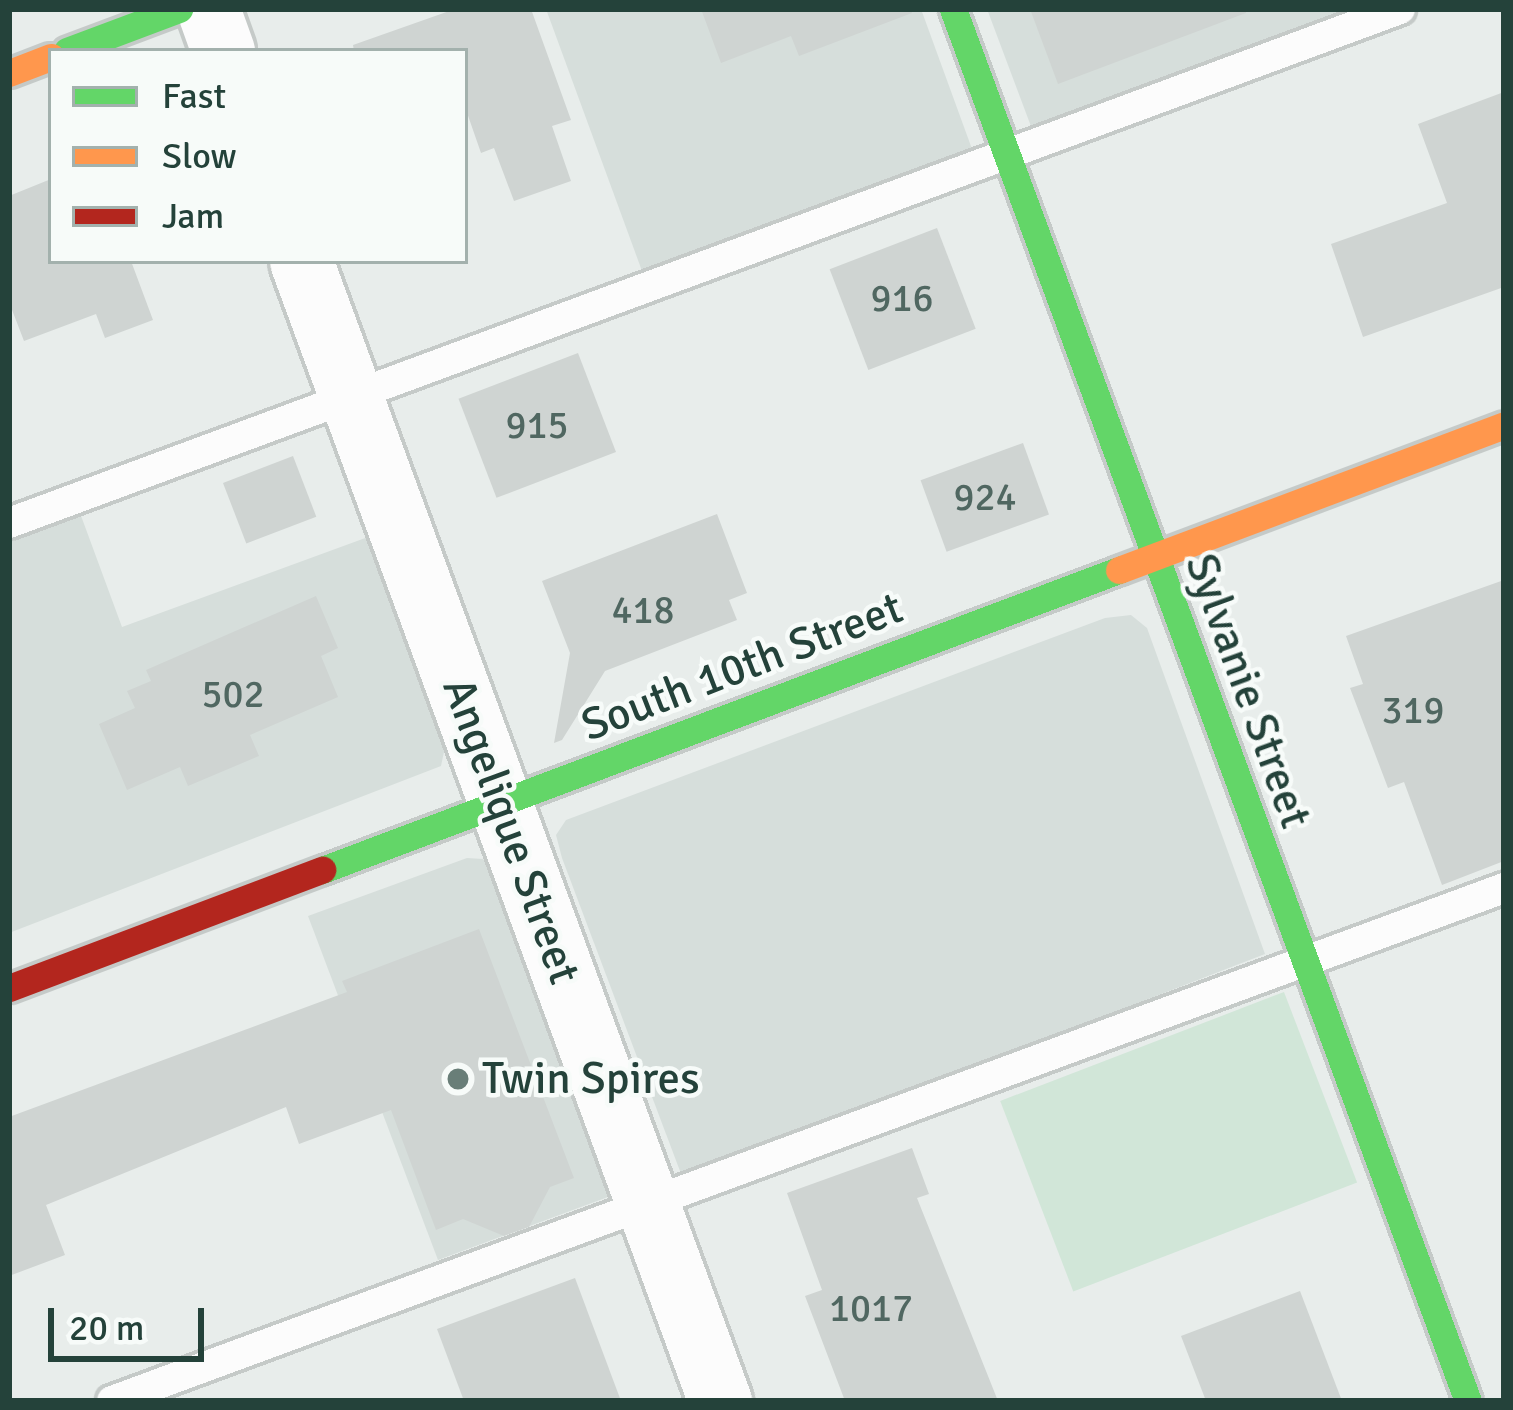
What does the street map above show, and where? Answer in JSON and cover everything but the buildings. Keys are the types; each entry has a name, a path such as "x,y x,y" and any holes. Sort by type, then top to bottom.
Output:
{"main road":[{"path":"75,48 179,9"},
{"name":"Sylvanie Street","path":"953,9 1468,1401"},
{"path":"9,73 48,58"},
{"name":"South 10th Street","path":"9,988 1504,425"}],"street":[{"path":"208,9 222,48"},
{"name":"Angelique Street","path":"302,264 720,1401"}],"lane":[{"path":"9,523 1400,9"},
{"path":"112,1401 1504,888"}],"shaded area":[{"path":"546,9 921,9 972,149 642,271"},
{"path":"987,9 1356,9 1032,129"},
{"path":"80,513 122,627 368,537 445,747 441,766 9,933 9,539"},
{"path":"1131,615 1147,628 1265,954 683,1179 562,858 556,835 566,820 1105,618"},
{"path":"467,858 483,859 495,872 616,1194 438,1260 308,916"}],"green space":[{"path":"1284,992 1357,1182 1073,1291 1000,1101"}],"traffic: fast":[{"path":"75,48 179,9"},
{"path":"953,9 1468,1401"},
{"path":"322,870 1119,570"}],"traffic: slow":[{"path":"9,73 48,58"},
{"path":"1119,570 1504,425"}],"traffic: jam":[{"path":"9,988 322,870"}],"place":[{"name":"Twin Spires","path":"458,1079"}]}
